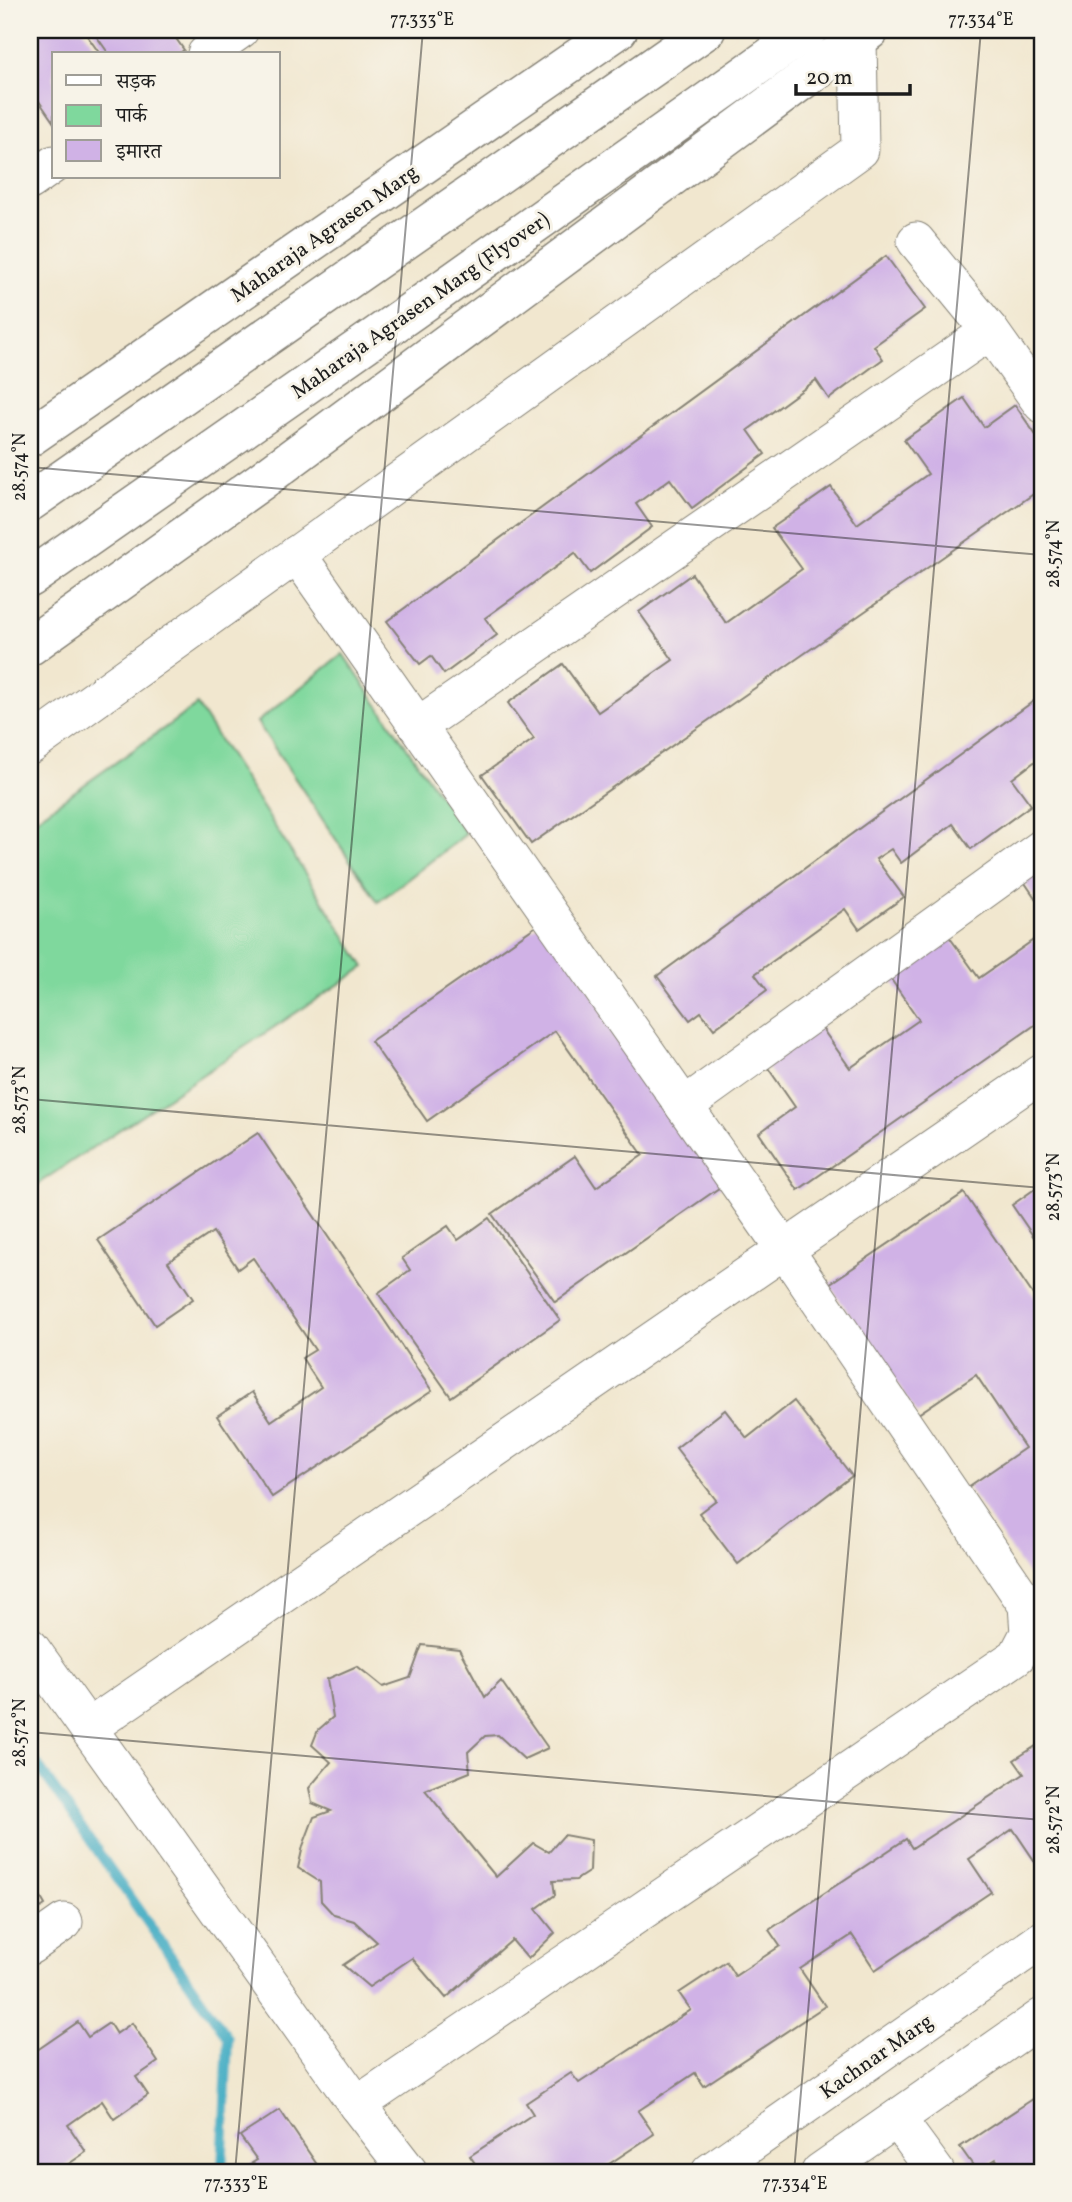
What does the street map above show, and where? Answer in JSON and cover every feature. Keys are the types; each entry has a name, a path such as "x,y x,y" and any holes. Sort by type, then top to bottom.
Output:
{"main road":[{"name":"Maharaja Agrasen Marg","path":"30,437 618,30"},
{"path":"30,502 706,30"},
{"name":"Maharaja Agrasen Marg (Flyover)","path":"30,578 412,312 808,30"},
{"path":"30,646 261,481 860,33"}],"street":[{"path":"209,52 240,30"},
{"path":"30,746 860,150 860,33"},
{"path":"30,180 52,165"},
{"path":"916,241 990,331 1042,404"},
{"path":"418,726 990,331"},
{"path":"297,554 785,1250 1027,1605 1029,1633 1017,1656 357,2105"},
{"path":"684,1106 1042,848"},
{"path":"88,1728 1042,1073"},
{"path":"30,1647 357,2105 409,2172"},
{"path":"30,1946 64,1922"},
{"name":"Kachnar Marg","path":"710,2172 1042,1940"},
{"path":"820,2172 1042,2017"},
{"path":"897,2119 936,2172"}],"green space":[{"path":"343,654 466,834 378,902 257,722"},
{"path":"197,705 365,967 30,1189 30,823"}],"building":[{"path":"30,30 83,30 99,52 52,52 52,120 30,88"},
{"path":"92,30 170,30 184,50 181,52 108,52"},
{"path":"886,256 925,309 874,346 883,359 829,399 816,380 748,430 765,454 692,508 670,479 636,504 652,527 590,573 575,553 485,618 497,635 444,674 431,656 420,664 387,621"},
{"path":"964,398 984,427 1015,405 1042,444 1042,488 531,844 482,775 534,739 508,703 563,664 598,712 673,660 639,612 692,574 726,623 802,569 772,528 831,487 857,524 928,474 904,440"},
{"path":"1042,695 1042,756 1012,779 1031,805 971,849 953,824 901,863 891,849 876,859 904,897 859,929 845,909 755,974 767,990 714,1029 701,1012 690,1020 657,976"},
{"path":"1042,862 1042,908 1021,877"},
{"path":"542,922 726,1183 555,1302 492,1214 575,1156 596,1187 643,1155 555,1031 427,1121 371,1041"},
{"path":"945,931 979,978 1042,934 1042,1020 798,1190 759,1133 795,1107 766,1065 821,1027 850,1068 919,1020 886,972"},
{"path":"258,1133 432,1391 272,1497 217,1416 252,1392 271,1421 321,1387 302,1358 315,1350 253,1258 238,1269 213,1232 168,1262 193,1299 155,1325 98,1240"},
{"path":"1042,1184 1042,1249 1012,1205"},
{"path":"964,1193 1042,1308 1042,1587 1038,1590 968,1487 1025,1448 976,1375 918,1414 829,1284"},
{"path":"489,1218 560,1320 451,1397 378,1293 410,1270 402,1258 448,1226 458,1240"},
{"path":"794,1401 852,1476 738,1564 699,1513 716,1500 676,1448 725,1410 747,1438"},
{"path":"422,1645 459,1649 485,1697 501,1681 548,1748 524,1759 498,1735 485,1736 468,1752 470,1772 425,1790 496,1877 533,1843 549,1852 564,1835 591,1840 590,1871 576,1880 553,1881 555,1895 536,1909 555,1933 528,1959 512,1940 446,1998 412,1958 369,1987 343,1965 377,1942 354,1921 334,1915 321,1901 320,1882 298,1868 314,1817 331,1811 312,1803 309,1788 331,1762 312,1745 318,1730 333,1717 327,1679 357,1666 383,1687 410,1678"},
{"path":"1042,1742 1042,1859 1036,1863 1013,1829 969,1859 991,1892 875,1970 852,1935 800,1969 825,2006 704,2086 695,2073 638,2111 654,2134 597,2172 481,2172 470,2156 533,2114 526,2103 571,2073 579,2083 691,2010 679,1993 726,1962 735,1976 780,1946 769,1930 906,1839 912,1848 1024,1774 1014,1760"},
{"path":"30,1879 45,1905 30,1915"},
{"path":"78,2022 88,2037 109,2023 116,2034 132,2023 158,2062 136,2077 148,2095 114,2119 102,2101 68,2125 86,2152 57,2172 42,2172 30,2154 30,2055"},
{"path":"1042,2093 1042,2172 1005,2172 996,2159 977,2171 960,2147"},
{"path":"280,2110 322,2172 245,2172 242,2169 257,2160 240,2136"}],"waterway":[{"path":"30,1754 228,2038 222,2172"}]}
